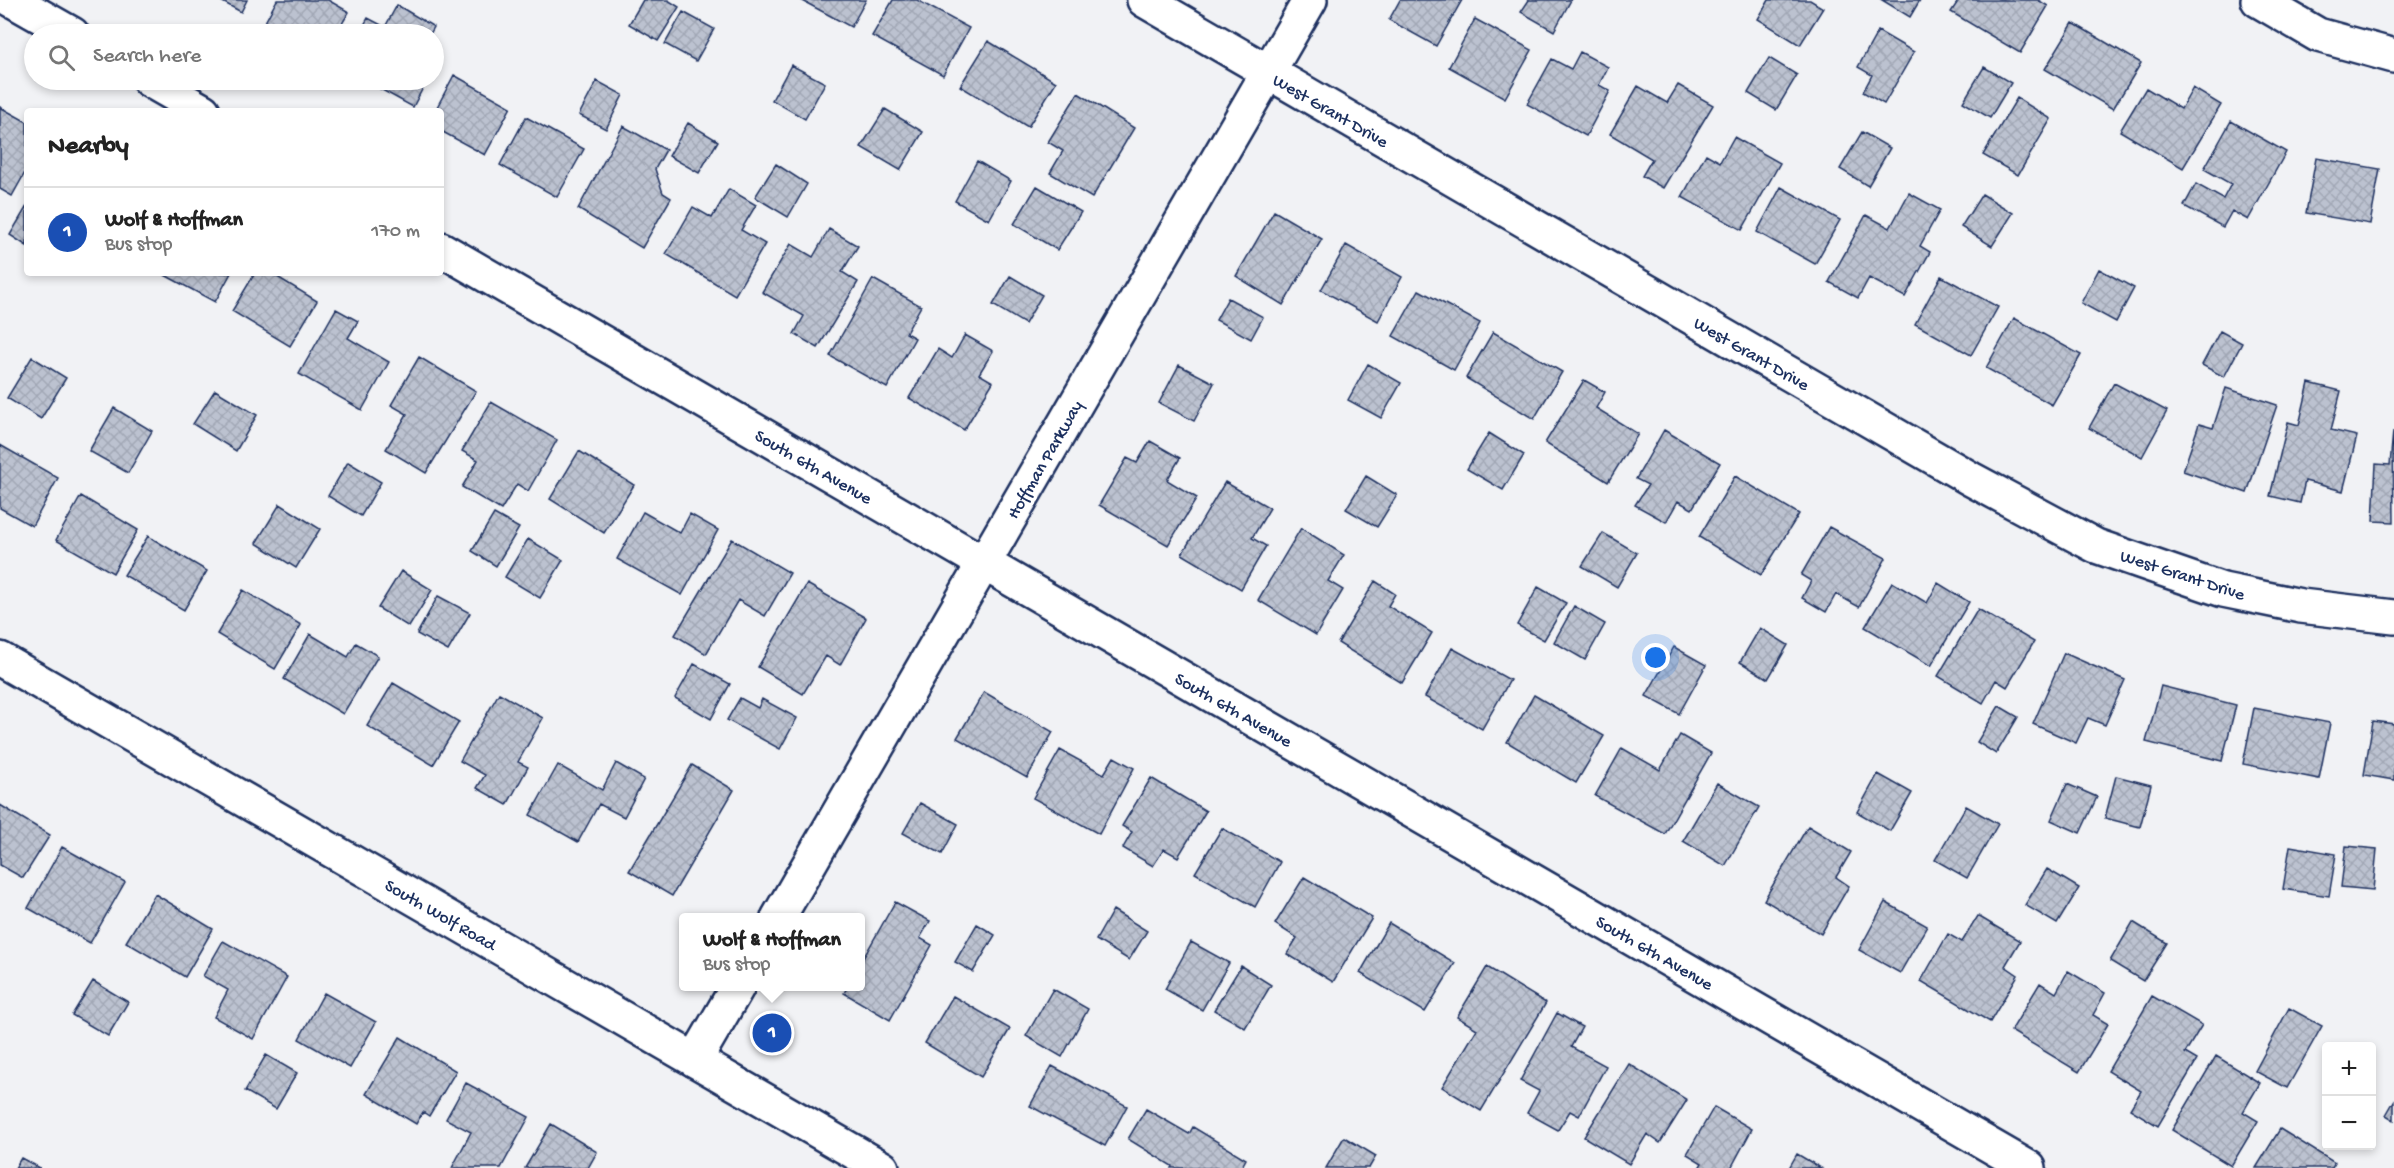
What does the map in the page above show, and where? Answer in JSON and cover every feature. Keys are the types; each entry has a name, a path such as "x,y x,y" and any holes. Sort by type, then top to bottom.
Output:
{"street":[{"path":"12,0 54,24"},
{"name":"West Grant Drive","path":"1144,0 1971,479 2096,546 2223,590 2301,606 2394,617"},
{"name":"Hoffman Parkway","path":"781,913 1310,0"},
{"path":"2258,0 2318,35 2394,56"},
{"path":"166,90 198,108"},
{"name":"South 6th Avenue","path":"444,251 2029,1168"},
{"name":"South Wolf Road","path":"0,659 882,1168"},
{"path":"695,1060 736,991"}],"building":[{"path":"219,0 247,0 241,12"},
{"path":"277,0 328,0 349,12 342,24 264,24"},
{"path":"643,0 668,0 679,7 658,41 629,24"},
{"path":"801,0 866,0 851,27"},
{"path":"893,0 917,0 969,28 943,75 872,36"},
{"path":"1400,0 1462,0 1436,46 1389,20"},
{"path":"1529,0 1571,0 1554,31 1521,12"},
{"path":"1769,0 1810,0 1823,8 1800,45 1758,19"},
{"path":"1882,0 1920,0 1910,17"},
{"path":"1959,0 2038,0 2048,6 2020,53 1951,12"},
{"path":"397,5 429,24 387,24"},
{"path":"683,12 714,29 696,61 665,44"},
{"path":"368,18 379,24 365,24"},
{"path":"1475,19 1532,50 1505,98 1449,67"},
{"path":"2073,23 2141,63 2113,109 2045,69"},
{"path":"1878,31 1914,52 1884,104 1863,92 1872,75 1858,67"},
{"path":"988,41 1056,82 1028,127 960,86"},
{"path":"1580,52 1608,67 1599,85 1610,91 1586,136 1527,104 1552,59 1571,69"},
{"path":"1769,58 1797,75 1776,110 1748,93"},
{"path":"791,65 825,83 805,119 772,100"},
{"path":"1984,67 2011,83 1990,118 1963,102"},
{"path":"454,75 511,107 485,155 444,133 444,108 437,108"},
{"path":"597,81 623,95 606,129 579,115"},
{"path":"1678,85 1713,105 1663,188 1642,176 1652,159 1610,134 1638,86 1667,103"},
{"path":"2146,88 2181,109 2193,88 2221,105 2183,168 2120,131"},
{"path":"382,90 422,90 413,107"},
{"path":"1078,93 1134,128 1092,198 1050,173 1063,151 1048,142"},
{"path":"2017,98 2051,119 2018,175 1983,155"},
{"path":"0,107 24,120 24,174 12,196 0,189"},
{"path":"885,109 923,132 900,170 861,147"},
{"path":"526,117 584,149 557,197 500,165"},
{"path":"2231,121 2286,152 2248,220 2232,211 2223,227 2184,206 2196,184 2223,199 2231,184 2204,169"},
{"path":"688,123 718,141 699,173 669,156"},
{"path":"623,126 666,150 655,169 663,193 671,198 642,248 578,209"},
{"path":"1862,132 1890,148 1868,186 1840,169"},
{"path":"1734,137 1780,163 1742,230 1682,197 1706,154 1720,162"},
{"path":"2316,158 2380,169 2370,224 2306,213"},
{"path":"977,161 1011,181 989,220 955,201"},
{"path":"776,164 807,184 788,217 755,197"},
{"path":"1037,186 1081,212 1057,250 1014,224"},
{"path":"1781,187 1840,220 1815,264 1757,232"},
{"path":"729,189 756,205 741,230 765,244 735,295 666,254 693,207 712,218"},
{"path":"1909,193 1940,210 1920,246 1930,252 1905,297 1869,278 1858,298 1829,282 1866,215 1890,228"},
{"path":"1982,194 2013,213 1992,246 1961,227"},
{"path":"24,211 24,244 10,235"},
{"path":"1274,211 1322,239 1283,305 1236,276"},
{"path":"829,229 858,246 842,272 858,282 818,348 794,334 804,316 762,292 791,244 813,257"},
{"path":"1346,245 1402,277 1378,321 1321,290"},
{"path":"2099,269 2134,288 2116,322 2081,303"},
{"path":"167,276 229,276 215,302"},
{"path":"253,276 276,276 317,301 290,346 232,311"},
{"path":"1010,276 1042,295 1025,324 993,305"},
{"path":"1941,276 1998,307 1971,355 1915,324"},
{"path":"873,279 921,306 906,333 915,338 887,388 830,356"},
{"path":"1419,290 1480,323 1454,370 1393,336"},
{"path":"1228,298 1263,317 1251,339 1216,320"},
{"path":"336,309 358,321 348,338 389,362 362,410 299,374"},
{"path":"2014,318 2081,355 2052,405 1986,368"},
{"path":"2220,331 2242,343 2224,377 2202,365"},
{"path":"1493,332 1562,372 1534,419 1466,378"},
{"path":"965,335 993,351 979,374 993,382 964,430 909,398 938,349 952,358"},
{"path":"32,357 66,378 41,419 7,398"},
{"path":"419,357 476,391 426,473 386,449 407,414 391,405"},
{"path":"1368,364 1401,383 1381,418 1348,400"},
{"path":"1179,365 1214,383 1194,421 1159,403"},
{"path":"1584,380 1605,392 1596,408 1638,434 1608,482 1545,443"},
{"path":"2114,383 2167,411 2142,457 2089,428"},
{"path":"2309,383 2341,391 2331,430 2357,436 2343,491 2305,481 2300,503 2270,496 2288,422 2299,425"},
{"path":"2226,388 2277,405 2247,493 2183,471 2199,424 2213,428"},
{"path":"215,390 257,415 236,451 193,424"},
{"path":"491,402 557,440 528,491 517,484 501,510 462,487 478,460 462,451"},
{"path":"114,408 152,431 128,473 89,451"},
{"path":"1664,430 1720,463 1692,509 1678,501 1666,522 1635,505 1648,485 1636,479"},
{"path":"2393,431 2394,522 2373,521 2376,464 2390,465"},
{"path":"1489,433 1524,455 1503,490 1467,469"},
{"path":"1150,441 1180,458 1167,480 1197,498 1168,545 1099,505 1127,458 1137,463"},
{"path":"0,445 58,478 32,526 0,508"},
{"path":"579,451 634,485 604,533 550,499"},
{"path":"348,462 381,482 361,516 328,496"},
{"path":"1366,476 1397,495 1377,527 1346,509"},
{"path":"1735,476 1799,514 1761,575 1699,537"},
{"path":"1225,482 1270,508 1252,538 1266,546 1241,589 1182,554"},
{"path":"81,496 138,530 113,573 56,540"},
{"path":"280,504 320,529 296,568 256,543"},
{"path":"643,512 680,533 690,514 718,530 682,595 617,559"},
{"path":"494,514 519,528 496,566 472,551"},
{"path":"1829,527 1886,558 1859,607 1836,594 1826,612 1802,598 1811,581 1801,575"},
{"path":"1301,528 1344,555 1328,581 1343,590 1316,635 1258,600"},
{"path":"1603,533 1637,553 1617,587 1582,566"},
{"path":"148,536 207,571 184,610 124,575"},
{"path":"528,539 563,560 540,598 505,577"},
{"path":"732,539 790,573 765,616 738,600 706,654 675,635"},
{"path":"401,571 432,590 409,627 378,608"},
{"path":"1375,581 1395,594 1388,606 1432,633 1402,683 1338,643"},
{"path":"1892,582 1927,603 1938,583 1969,602 1931,666 1865,627"},
{"path":"807,584 866,618 840,665 826,656 803,694 758,667"},
{"path":"1538,587 1566,603 1544,640 1517,625"},
{"path":"243,590 301,625 275,669 217,634"},
{"path":"438,596 470,613 448,651 417,634"},
{"path":"1574,606 1605,624 1585,660 1554,642"},
{"path":"1978,609 2034,642 2007,687 1996,680 1983,703 1938,676"},
{"path":"1760,628 1788,645 1768,679 1740,662"},
{"path":"310,634 348,657 356,643 378,656 343,714 284,679"},
{"path":"1674,647 1706,665 1679,714 1646,696"},
{"path":"1452,648 1510,680 1482,729 1425,697"},
{"path":"2064,653 2125,680 2105,725 2088,718 2076,743 2033,724"},
{"path":"694,664 730,684 711,719 675,698"},
{"path":"393,683 459,722 433,765 367,726"},
{"path":"2161,686 2236,705 2222,761 2146,742"},
{"path":"984,692 1053,732 1027,778 957,738"},
{"path":"499,693 543,718 518,762 528,767 507,805 477,788 485,775 460,761"},
{"path":"1534,695 1604,736 1576,783 1507,742"},
{"path":"740,698 758,708 762,699 797,718 780,749 727,720"},
{"path":"1999,706 2018,717 1996,754 1977,742"},
{"path":"2254,708 2330,723 2319,779 2243,764"},
{"path":"2373,721 2394,724 2394,780 2364,775"},
{"path":"1680,735 1711,753 1665,834 1595,796 1622,748 1660,770"},
{"path":"1060,750 1104,774 1114,757 1134,768 1099,834 1033,798"},
{"path":"616,763 644,779 624,817 599,804 578,842 530,815 558,765 602,790"},
{"path":"692,765 734,790 672,896 629,871"},
{"path":"1878,774 1912,793 1890,831 1857,812"},
{"path":"2116,776 2151,785 2140,827 2105,818"},
{"path":"1151,778 1206,811 1178,857 1164,849 1153,866 1123,848 1132,832 1122,826"},
{"path":"1717,783 1759,807 1725,866 1683,841"},
{"path":"2067,784 2097,797 2080,833 2051,820"},
{"path":"920,803 958,824 942,854 903,833"},
{"path":"0,805 50,835 23,878 0,865"},
{"path":"1966,806 1998,824 1967,878 1935,860"},
{"path":"1808,826 1851,852 1836,877 1849,886 1821,934 1764,900"},
{"path":"1222,828 1280,862 1255,907 1195,873"},
{"path":"2290,846 2336,854 2329,896 2283,889"},
{"path":"2346,846 2377,849 2373,890 2341,887"},
{"path":"62,847 125,882 90,943 28,908"},
{"path":"2047,869 2079,888 2057,924 2025,905"},
{"path":"1304,877 1372,918 1333,982 1287,954 1297,938 1275,924"},
{"path":"155,894 213,929 185,977 126,942"},
{"path":"895,902 930,921 920,938 932,945 890,1020 844,993 845,991 865,991 865,955"},
{"path":"1885,902 1927,926 1900,973 1859,950"},
{"path":"1113,910 1147,931 1129,960 1096,940"},
{"path":"1978,916 2020,941 2005,966 2018,975 1990,1022 1921,981 1948,934 1962,942"},
{"path":"2133,922 2167,943 2143,981 2110,961"},
{"path":"1389,923 1455,963 1425,1012 1360,973"},
{"path":"977,924 995,935 973,972 955,962"},
{"path":"223,941 287,977 253,1039 214,1017 228,990 203,976"},
{"path":"1191,942 1229,963 1202,1010 1165,989"},
{"path":"1241,966 1271,985 1245,1028 1214,1010"},
{"path":"1487,967 1546,1003 1481,1111 1442,1087 1477,1029 1457,1017"},
{"path":"2068,971 2105,993 2093,1015 2108,1024 2079,1072 2011,1031 2040,983 2056,993"},
{"path":"93,981 128,1002 108,1036 72,1015"},
{"path":"1053,989 1088,1009 1062,1057 1026,1036"},
{"path":"324,993 376,1022 350,1068 299,1039"},
{"path":"953,996 1010,1029 981,1077 925,1043"},
{"path":"2152,996 2202,1025 2185,1053 2197,1060 2158,1126 2130,1109 2141,1091 2108,1071"},
{"path":"2289,1008 2322,1026 2287,1088 2255,1071"},
{"path":"1557,1013 1582,1027 1571,1047 1606,1066 1579,1116 1570,1111 1558,1130 1527,1113 1539,1091 1520,1081"},
{"path":"400,1037 456,1071 429,1116 423,1112 416,1124 366,1094"},
{"path":"266,1055 297,1073 276,1109 245,1091"},
{"path":"2216,1056 2260,1083 2243,1112 2258,1121 2231,1166 2172,1130"},
{"path":"1629,1064 1687,1100 1660,1143 1647,1134 1629,1164 1584,1137"},
{"path":"1052,1066 1127,1106 1105,1146 1030,1106"},
{"path":"466,1083 529,1117 501,1168 452,1168 471,1132 446,1119"},
{"path":"2394,1101 2394,1120 2386,1115"},
{"path":"1714,1107 1752,1129 1731,1168 1699,1168 1702,1163 1687,1154"},
{"path":"1146,1109 1189,1134 1193,1127 1246,1159 1241,1168 1171,1168 1172,1166 1128,1139"},
{"path":"551,1124 597,1152 588,1168 525,1168"},
{"path":"2280,1129 2335,1163 2332,1168 2256,1168"},
{"path":"1344,1137 1376,1156 1369,1168 1326,1168"},
{"path":"1797,1154 1821,1168 1789,1168"},
{"path":"21,1158 40,1168 15,1168"}],"place":[{"name":"Wolf & Hoffman","path":"772,1033"}]}
